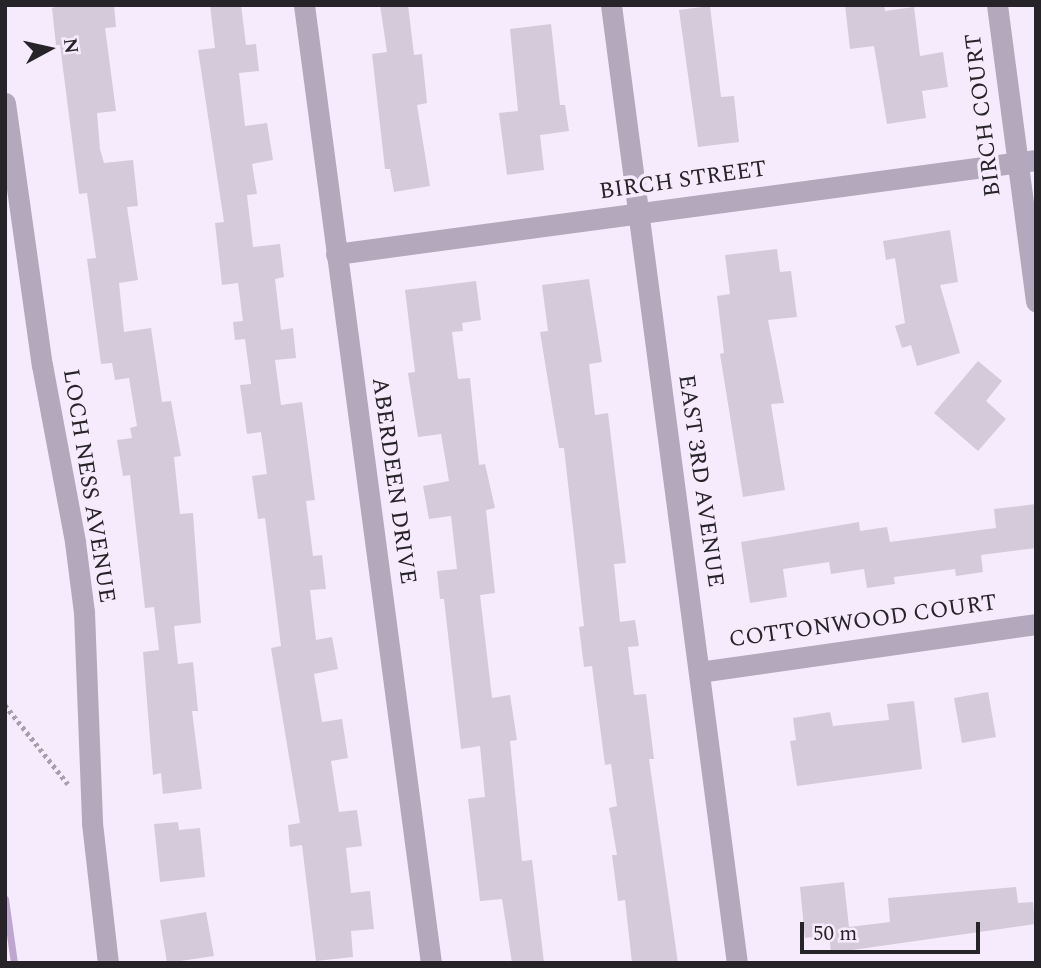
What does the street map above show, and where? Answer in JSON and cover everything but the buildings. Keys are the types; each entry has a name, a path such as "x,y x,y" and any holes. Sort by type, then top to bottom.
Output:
{"street":[{"name":"ABERDEEN DRIVE","path":"304,5 430,963"},
{"name":"EAST 3RD AVENUE","path":"611,5 737,963"},
{"name":"BIRCH COURT","path":"998,5 1026,162 1036,301"},
{"name":"LOCH NESS AVENUE","path":"5,103 29,287 81,589 92,823 108,963"},
{"name":"BIRCH STREET","path":"337,254 1026,162"},
{"name":"COTTONWOOD COURT","path":"699,672 1036,624"}],"path":[{"path":"5,705 68,782"}],"waterway":[{"path":"5,899 14,963"}]}
